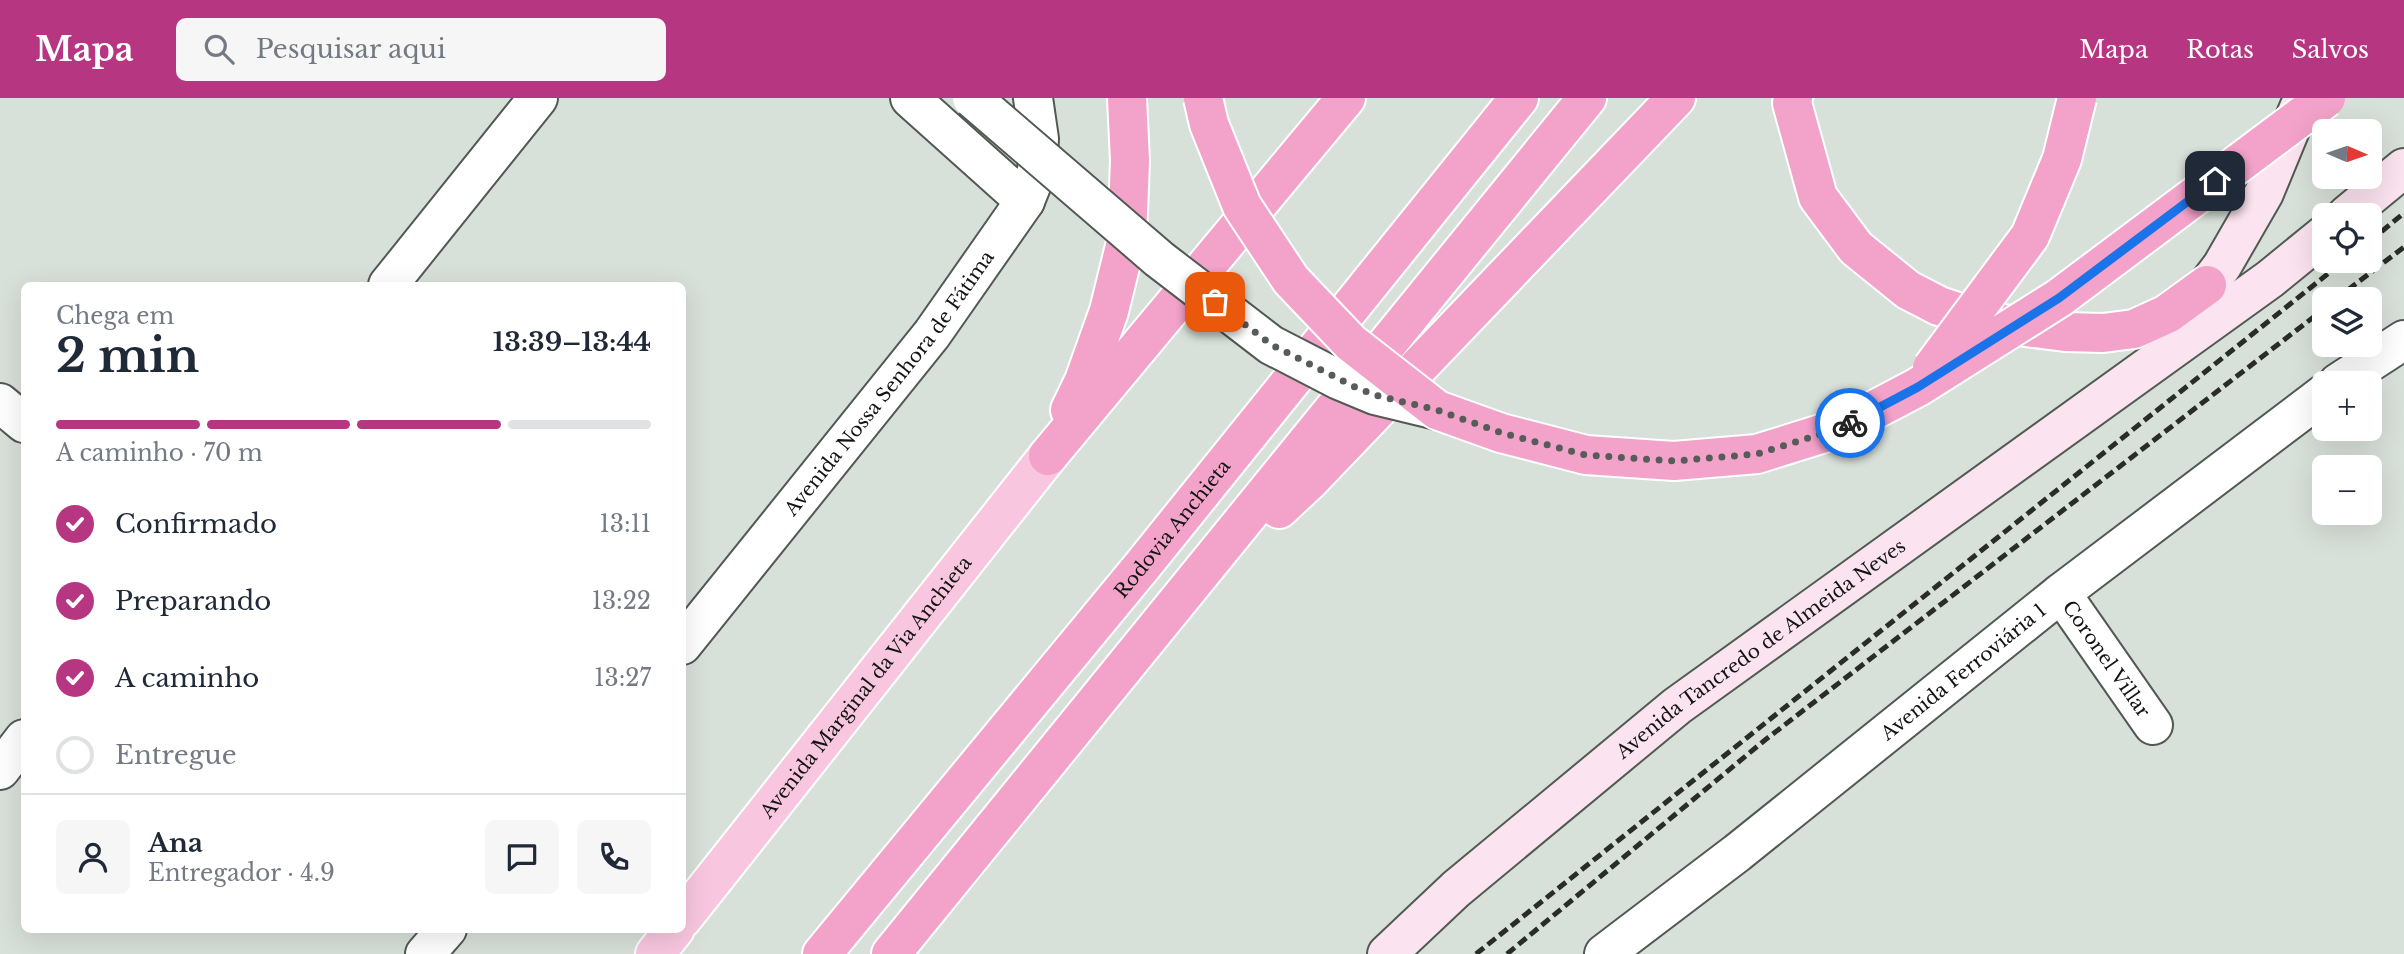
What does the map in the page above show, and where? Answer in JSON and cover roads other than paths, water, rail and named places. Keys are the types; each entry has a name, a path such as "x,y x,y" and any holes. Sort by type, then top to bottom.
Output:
{"highway":[{"path":"1048,456 1084,382 1109,311 1127,238 1130,161 1127,98"},
{"path":"1203,98 1209,124 1242,206 1291,280 1351,344 1437,410 1502,433 1586,455 1674,461 1757,454 1840,428 1918,387 2059,298 2326,98"},
{"path":"1048,456 1346,98"},
{"name":"Rodovia Anchieta","path":"822,954 1143,565 1519,98"},
{"path":"891,954 1587,98"},
{"path":"1168,613 1309,481 1676,98"},
{"path":"1793,98 1792,103 1818,197 1856,248 1908,290 1939,306 1988,321 2065,332 2103,333 2134,329 2167,314 2207,285"},
{"path":"1918,387 2030,236 2062,159 2077,98"}],"main road":[{"name":"Avenida Tancredo de Almeida Neves","path":"2149,365 2222,266 2264,193 2303,98"},
{"path":"2362,203 2404,168"},
{"name":"Avenida Tancredo de Almeida Neves","path":"1387,954 1456,889 1677,706 2270,279 2312,244"},
{"path":"2134,329 2146,338 2149,365"},
{"name":"Avenida Marginal da Via Anchieta","path":"686,914 1048,456"},
{"path":"655,954 672,933"}],"street":[{"path":"390,282 538,98"},
{"path":"910,98 1025,201"},
{"path":"972,98 1159,259 1272,345 1339,380 1375,395 1437,410"},
{"name":"Avenida Nossa Senhora de Fátima","path":"686,640 933,334 1025,201 1037,171 1039,139 1033,98"},
{"path":"2366,371 2398,357"},
{"path":"0,403 21,420"},
{"name":"Avenida Ferroviária 1","path":"1604,954 1737,853 2061,593 2312,403"},
{"name":"Coronel Villar","path":"2061,593 2153,724"},
{"path":"0,770 21,743"},
{"path":"425,954 443,933"}],"railway":[{"path":"2382,231 2404,213"},
{"path":"2352,287 2404,247"},
{"path":"1476,954 2329,273"},
{"path":"1507,954 1765,740 2312,318"}]}
